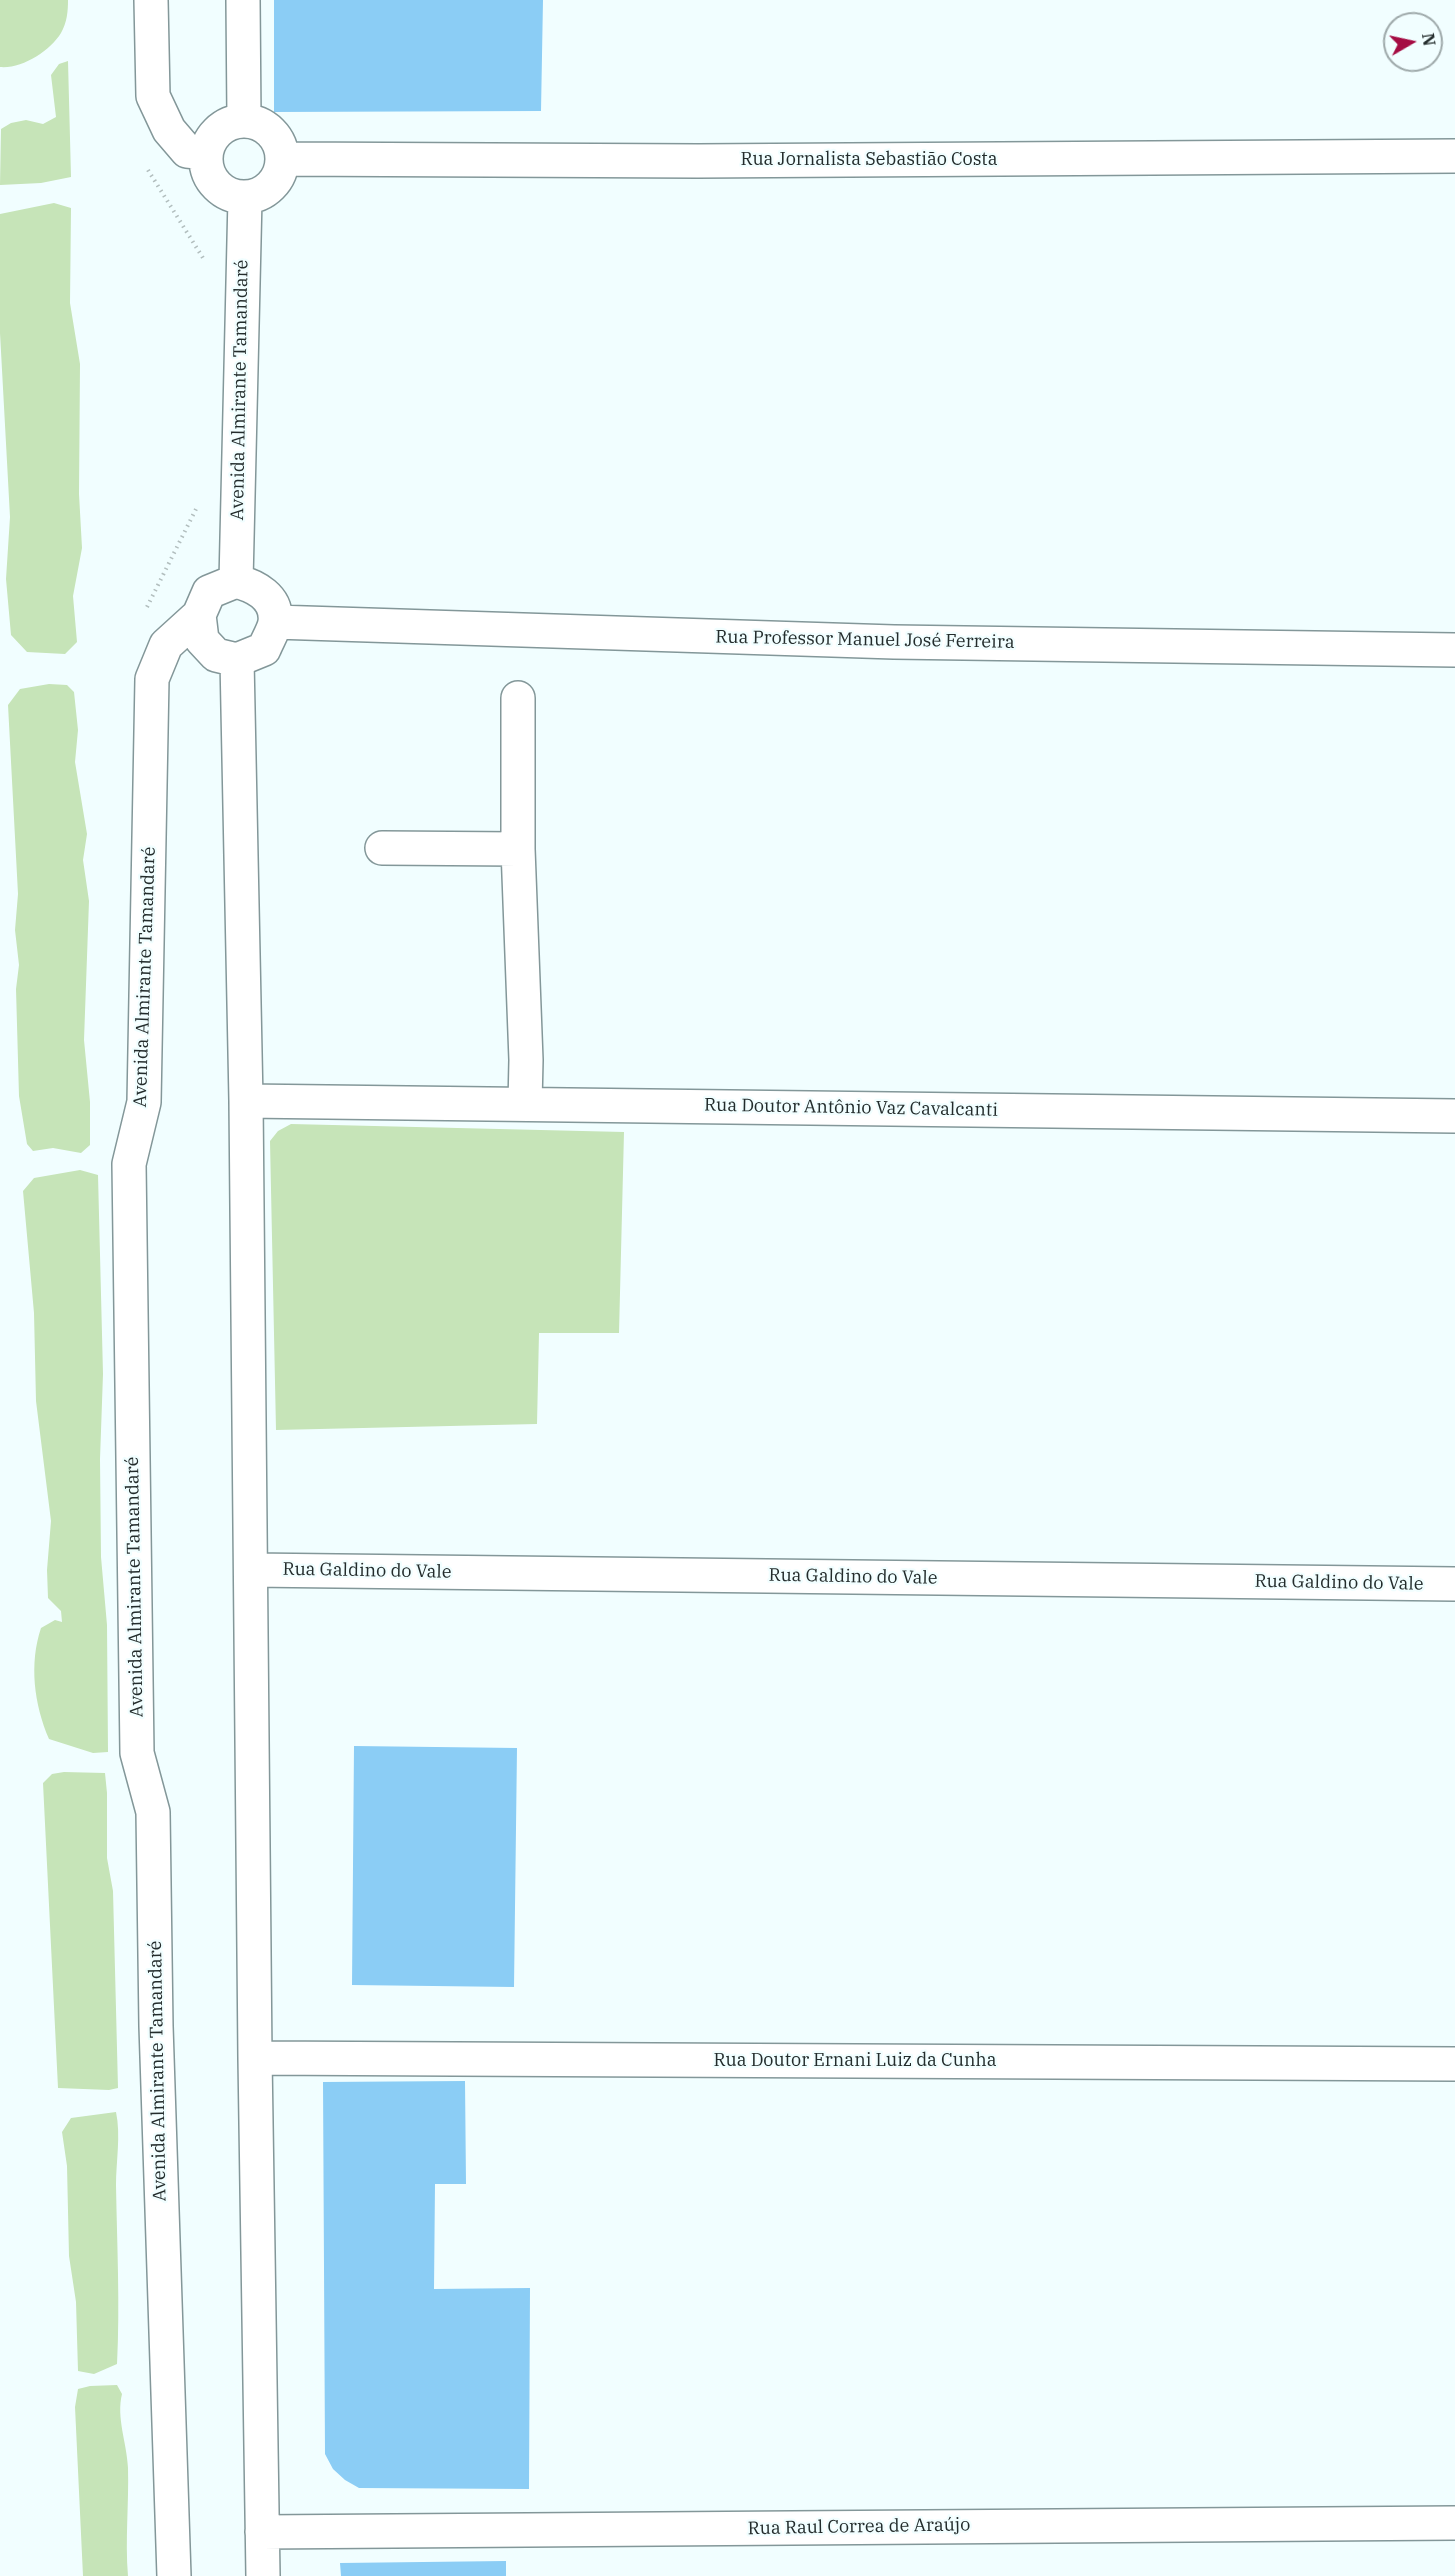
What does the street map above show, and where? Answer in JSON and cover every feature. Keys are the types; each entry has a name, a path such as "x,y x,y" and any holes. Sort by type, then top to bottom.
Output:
{"street":[{"path":"151,0 153,96 169,130 188,151 206,153"},
{"path":"243,0 244,119"},
{"path":"244,119 263,125 278,139 283,159 280,174 272,186 260,195 245,198 224,192 209,175 206,153 209,140 218,129 230,122 244,119"},
{"name":"Rua Jornalista Sebastião Costa","path":"283,159 710,161 1455,156"},
{"name":"Avenida Almirante Tamandaré","path":"236,581 245,198"},
{"path":"236,581 256,586 271,601 275,622 264,649 237,660 216,655 202,640 199,615 209,592 236,581"},
{"name":"Avenida Almirante Tamandaré","path":"174,2576 156,2026 153,1812 137,1753 129,1164 144,1102 152,680 166,645 199,615"},
{"name":"Rua Professor Manuel José Ferreira","path":"275,622 894,642 1455,650"},
{"path":"237,660 246,1101 255,2058 263,2576"},
{"path":"518,698 518,849 526,1060 525,1104"},
{"path":"382,848 518,849"},
{"name":"Rua Doutor Antônio Vaz Cavalcanti","path":"246,1101 1455,1116"},
{"name":"Rua Galdino do Vale","path":"251,1570 1455,1584"},
{"name":"Rua Doutor Ernani Luiz da Cunha","path":"255,2058 1455,2064"},
{"name":"Rua Raul Correa de Araújo","path":"262,2532 1455,2523"}],"green space":[{"path":"0,0 68,0 65,25 56,40 35,58 17,65 0,67"},
{"path":"68,61 71,177 41,183 0,185 1,129 11,123 26,120 43,124 56,117 51,75 59,64"},
{"path":"54,203 71,208 70,303 80,364 79,494 82,548 73,596 77,642 65,654 27,652 11,635 6,579 10,517 0,333 0,214"},
{"path":"49,684 67,685 74,692 78,730 75,762 87,834 83,860 89,901 84,1040 90,1102 90,1145 81,1153 53,1148 33,1151 27,1144 19,1096 16,989 19,965 15,930 18,894 8,705 20,689"},
{"path":"291,1124 624,1132 619,1333 539,1333 537,1424 276,1430 270,1141 278,1131"},
{"path":"80,1170 98,1175 103,1374 100,1459 101,1557 107,1625 108,1752 93,1753 49,1739 40,1712 35,1684 35,1656 41,1628 55,1620 62,1622 61,1611 48,1598 47,1570 51,1521 36,1401 34,1313 23,1191 34,1178"},
{"path":"105,1773 107,1858 113,1891 118,2088 109,2090 58,2088 43,1783 52,1774"},
{"path":"116,2112 118,2139 117,2364 94,2374 78,2371 76,2302 69,2256 67,2166 62,2132 71,2118"},
{"path":"117,2385 122,2394 120,2412 128,2468 128,2576 83,2576 75,2407 78,2389"}],"building":[{"path":"274,0 543,0 541,111 274,112"},
{"path":"354,1746 517,1748 514,1987 352,1985"},
{"path":"465,2081 466,2184 435,2184 434,2289 530,2288 529,2489 359,2488 345,2480 333,2469 325,2454 323,2082"},
{"path":"506,2561 506,2576 341,2576 340,2563"}]}
